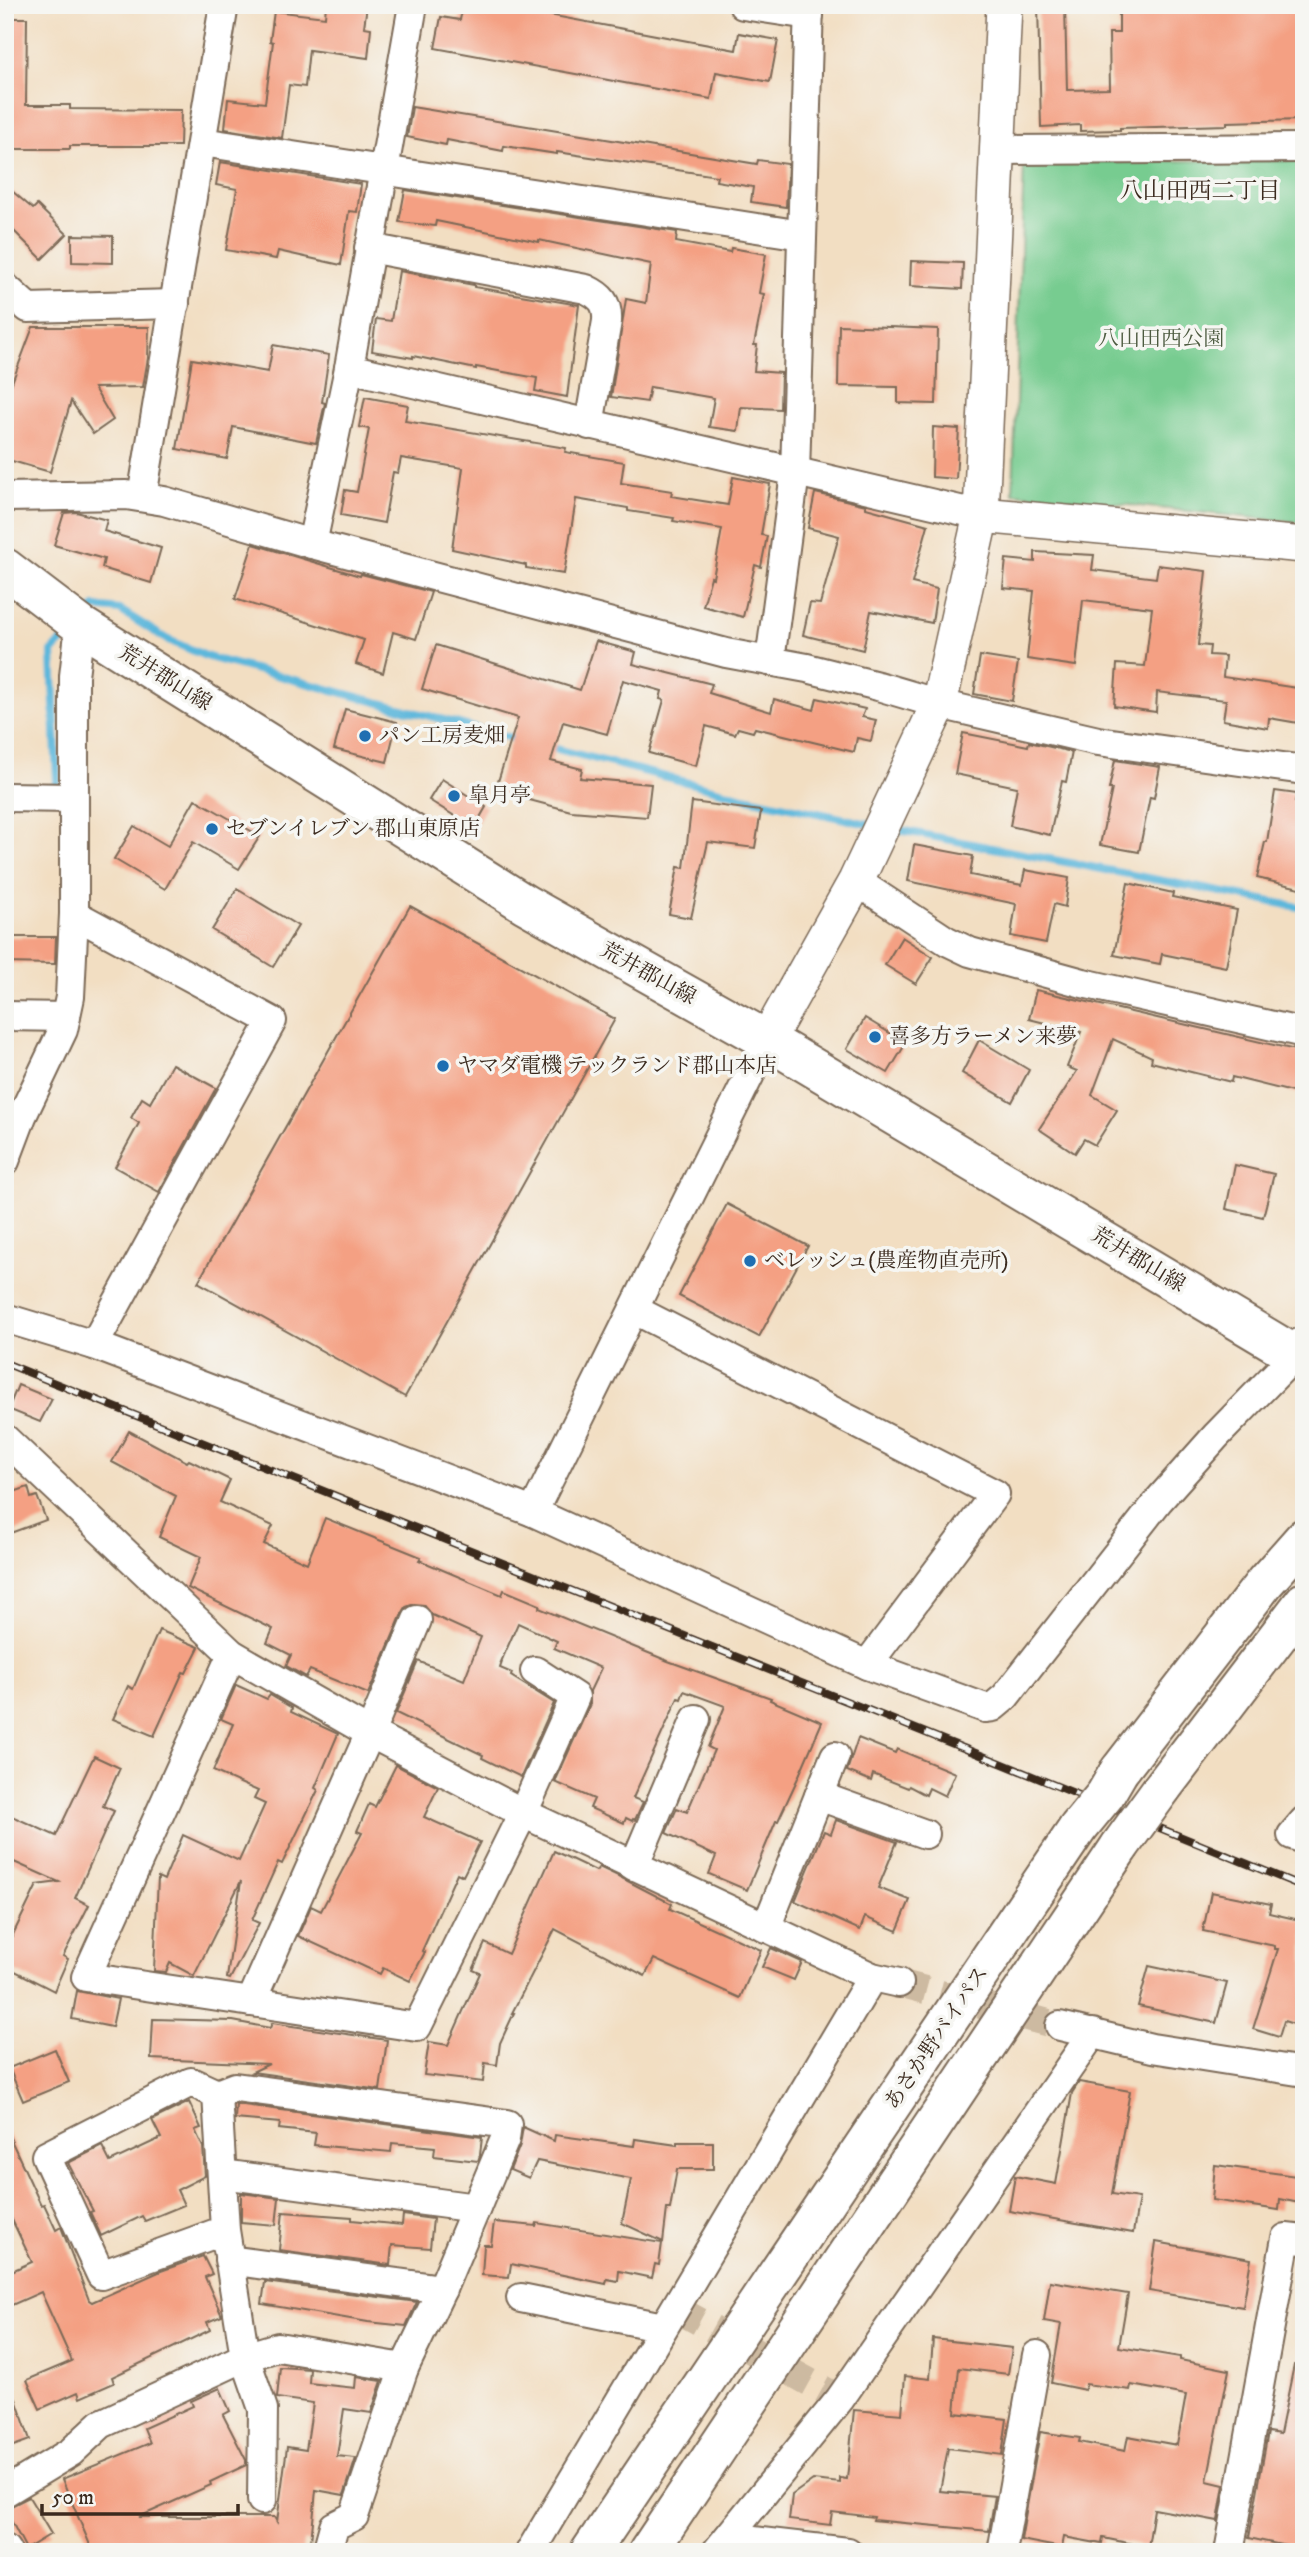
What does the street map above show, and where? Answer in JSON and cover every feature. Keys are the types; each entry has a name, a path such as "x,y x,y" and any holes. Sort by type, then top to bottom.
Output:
{"main road":[{"name":"荒井郡山線","path":"5,568 80,625 525,904 767,1040 1301,1354"},
{"name":"あさか野バイパス","path":"590,2552 1078,1828 1265,1582 1304,1538"},
{"path":"648,2552 1120,1846 1304,1602"}],"street":[{"path":"142,498 224,5"},
{"path":"312,544 349,368 413,5"},
{"path":"743,5 809,10 795,473 770,661"},
{"path":"533,1512 767,1040 856,881 939,704 981,515 1004,5"},
{"path":"202,142 802,235"},
{"path":"999,150 1304,148"},
{"path":"369,248 586,289 599,295 607,312 607,321 589,425"},
{"path":"5,287 29,308 175,304"},
{"path":"349,368 981,515 1304,545"},
{"path":"5,497 56,495 164,501 312,544 726,653 854,680 939,704 1098,741 1304,770"},
{"path":"5,1161 22,1116 63,1030 73,980 74,676 80,625"},
{"path":"5,797 74,798"},
{"path":"856,881 947,941 970,952 1083,983 1304,1033"},
{"path":"74,915 272,1021 94,1345"},
{"path":"5,1016 66,1017"},
{"path":"635,1310 995,1494 867,1665"},
{"path":"5,1318 94,1345 533,1512 867,1665 981,1707 993,1707 997,1704 1159,1500 1216,1436 1301,1354"},
{"path":"5,1439 232,1654 370,1733 523,1813 766,1928 885,1980 663,2327 530,2552"},
{"path":"251,2002 417,1620"},
{"path":"232,1654 86,1977 417,2027 523,1813 575,1697 535,1671"},
{"path":"634,1866 696,1719"},
{"path":"766,1928 835,1756"},
{"path":"819,1796 925,1834"},
{"path":"1304,1821 1293,1835 1304,1839"},
{"path":"1060,2026 1152,2048 1304,2072"},
{"path":"722,2545 840,2399 1093,2033"},
{"path":"225,2230 101,2275 46,2156 191,2082 217,2094 235,2087 507,2124 505,2139 442,2289 404,2368 354,2516 334,2526 327,2552"},
{"path":"217,2094 229,2260 245,2357 263,2409 262,2500"},
{"path":"222,2174 476,2208"},
{"path":"1229,2552 1286,2238 1304,2240"},
{"path":"229,2260 442,2289"},
{"path":"521,2298 663,2327"},
{"path":"5,2492 71,2452 101,2424 245,2357 278,2347 404,2368"},
{"path":"1002,2552 1037,2355"},
{"path":"722,2545 848,2552"}],"green space":[{"name":"八山田西公園","path":"1304,160 1304,523 1013,493 1024,162"}],"building":[{"path":"326,5 367,5 364,27 371,28 368,58 309,50 305,87 289,85 282,138 225,129 228,99 265,103 274,11 325,17"},
{"path":"463,5 496,5 736,50 739,33 778,40 770,82 716,72 711,99 435,48 441,17 460,20"},
{"path":"1038,5 1065,5 1067,90 1110,89 1109,33 1119,33 1119,10 1304,6 1304,120 1227,122 1227,125 1120,130 1080,131 1080,125 1041,127"},
{"path":"5,18 27,18 26,105 70,105 70,109 181,110 180,146 5,149"},
{"path":"412,107 757,164 758,160 788,164 786,207 751,202 753,187 716,181 717,176 557,152 504,146 503,151 447,140 446,145 407,137"},
{"path":"220,162 361,184 357,212 349,211 341,265 278,251 276,259 226,250 237,189 216,185"},
{"path":"5,185 33,209 37,205 67,234 42,259 5,222"},
{"path":"405,190 677,232 676,242 730,252 731,248 766,254 759,293 764,294 754,345 757,345 754,371 781,373 780,409 741,407 738,431 709,427 714,398 650,387 647,402 611,397 626,299 646,303 651,264 436,221 435,226 399,222"},
{"path":"72,235 113,236 113,263 72,262"},
{"path":"911,261 963,263 962,289 910,286"},
{"path":"399,271 579,305 567,397 535,391 537,378 372,351 376,319 391,321"},
{"path":"839,325 938,329 936,404 898,403 898,387 838,386"},
{"path":"33,327 149,327 143,387 94,388 113,420 93,434 71,401 50,472 5,459 5,401"},
{"path":"273,345 329,355 322,402 325,403 316,443 233,427 227,459 177,449 192,359 268,372"},
{"path":"365,397 408,405 405,421 566,448 565,452 624,462 621,483 672,491 671,496 728,505 733,477 770,484 761,535 767,536 761,567 755,565 743,617 703,606 711,577 713,578 722,529 576,499 564,574 526,568 526,565 452,549 463,468 401,458 398,473 393,472 384,523 341,515 345,490 357,492 369,429 359,427"},
{"path":"933,427 959,429 956,479 932,477"},
{"path":"815,493 866,505 866,508 928,525 912,583 937,589 932,623 871,611 863,650 803,635 810,603 820,604 839,536 808,528"},
{"path":"76,512 107,520 104,531 161,548 151,583 102,568 104,559 54,545 64,513"},
{"path":"253,544 360,576 361,574 431,592 416,639 393,632 383,673 356,664 364,640 235,599"},
{"path":"1035,552 1094,555 1092,570 1156,578 1158,565 1206,571 1198,645 1210,646 1209,655 1225,656 1223,677 1304,689 1304,724 1269,718 1268,728 1223,720 1226,700 1157,692 1156,712 1114,706 1117,664 1145,666 1152,608 1083,600 1076,666 1027,659 1034,591 1003,588 1006,559 1035,562"},
{"path":"596,641 636,652 633,664 712,684 709,693 771,712 774,699 814,710 817,698 865,709 862,717 876,720 871,741 857,738 854,752 755,728 753,732 738,728 735,734 706,726 696,766 649,753 664,700 660,699 662,691 623,680 607,734 563,722 551,761 582,769 580,778 651,784 647,817 571,811 495,791 518,718 422,689 436,645 580,690"},
{"path":"980,656 1018,662 1012,701 974,694"},
{"name":"パン工房麦畑","path":"345,709 397,722 387,762 334,749"},
{"path":"963,733 1028,746 1029,742 1072,752 1066,782 1062,781 1050,835 1010,826 1017,787 955,774"},
{"path":"1115,760 1160,767 1154,798 1150,797 1139,852 1100,845"},
{"path":"442,779 486,807 474,828 429,800"},
{"path":"1275,791 1297,794 1295,802 1304,803 1304,889 1257,878 1267,842"},
{"path":"195,799 260,836 239,869 193,842 165,889 114,859 134,826 168,846"},
{"path":"692,802 761,811 755,848 708,842 691,918 669,914 678,867 684,868"},
{"path":"914,845 973,856 970,875 1022,885 1025,870 1069,878 1065,907 1054,904 1046,943 1011,936 1016,904 908,881"},
{"path":"1128,883 1173,893 1172,897 1237,910 1226,967 1162,954 1160,964 1114,955"},
{"path":"237,889 298,926 273,967 212,930"},
{"path":"410,906 615,1019 405,1397 198,1282"},
{"path":"5,937 56,937 55,964 5,963"},
{"path":"902,937 933,957 916,984 885,965"},
{"path":"1036,990 1304,1052 1304,1095 1232,1077 1231,1082 1151,1062 1152,1057 1113,1039 1092,1095 1117,1110 1095,1145 1084,1139 1075,1153 1039,1129 1077,1071 1067,1067 1081,1032 1029,1019"},
{"path":"865,1018 906,1043 888,1073 847,1049"},
{"path":"979,1040 1029,1070 1012,1102 962,1073"},
{"path":"172,1064 216,1088 159,1192 115,1167 139,1123 131,1118 142,1098 150,1103"},
{"path":"1235,1165 1274,1174 1263,1217 1226,1209"},
{"path":"727,1204 808,1246 759,1337 679,1296"},
{"path":"18,1385 52,1399 40,1422 8,1409"},
{"path":"129,1431 187,1462 189,1460 230,1480 220,1502 273,1526 264,1544 307,1563 325,1518 421,1557 419,1560 502,1595 504,1590 540,1605 539,1608 668,1661 771,1698 770,1700 822,1722 747,1890 709,1874 716,1856 666,1833 677,1808 687,1812 714,1750 708,1747 725,1706 684,1691 681,1699 678,1698 633,1798 643,1802 635,1820 626,1818 624,1823 590,1808 594,1799 555,1782 590,1704 590,1691 601,1668 554,1648 557,1641 518,1623 500,1668 512,1673 511,1676 554,1703 521,1777 482,1758 483,1755 396,1713 418,1661 464,1680 481,1637 432,1615 424,1605 406,1607 368,1694 310,1670 306,1677 286,1666 291,1655 267,1643 273,1629 188,1588 201,1557 159,1537 176,1496 112,1462"},
{"path":"28,1487 31,1498 37,1496 46,1520 5,1535 5,1495"},
{"path":"159,1630 199,1647 186,1673 183,1672 154,1736 113,1719 128,1686 133,1689"},
{"path":"236,1685 267,1699 270,1695 292,1708 291,1712 338,1734 315,1788 318,1790 282,1864 278,1862 252,1920 259,1923 230,1979 227,1978 241,1881 194,1976 170,1963 166,1972 154,1971 158,1877 164,1880 183,1835 239,1861 265,1804 254,1799 258,1791 213,1771 233,1724 221,1719"},
{"path":"858,1738 895,1753 897,1749 955,1773 945,1796 929,1788 926,1795 909,1786 908,1788 873,1774 871,1781 847,1771"},
{"path":"94,1756 120,1768 103,1806 114,1811 75,1898 89,1905 63,1956 68,1959 54,1991 5,1966 5,1951 37,1885 59,1882 5,1858 5,1813 56,1836"},
{"path":"396,1765 438,1787 424,1817 480,1842 463,1876 457,1873 422,1951 425,1952 410,1981 383,1968 380,1974 298,1936 311,1906 321,1911 362,1833 357,1831 369,1804 375,1807"},
{"path":"836,1820 897,1842 878,1888 910,1900 897,1931 865,1917 860,1930 795,1901 824,1831 831,1834"},
{"path":"554,1851 596,1871 599,1867 618,1876 672,1904 670,1909 761,1950 740,1998 654,1959 645,1976 555,1929 512,2013 500,2043 497,2065 485,2063 483,2082 424,2075 429,2042 448,2045 480,1973 473,1970 485,1943 508,1954"},
{"path":"1211,1892 1271,1904 1269,1913 1304,1921 1304,2004 1297,2025 1284,2021 1279,2037 1253,2029 1278,1949 1275,1949 1275,1946 1203,1931"},
{"path":"771,1948 802,1962 794,1980 762,1967"},
{"path":"1149,1966 1227,1983 1216,2023 1138,2006"},
{"path":"77,1991 118,1999 112,2027 72,2019"},
{"path":"153,2019 233,2021 270,2028 272,2023 387,2040 380,2090 252,2072 269,2064 151,2059"},
{"path":"55,2049 69,2082 23,2101 9,2068"},
{"path":"1079,2082 1130,2091 1112,2194 1139,2198 1133,2233 1009,2211 1015,2176 1056,2184 1072,2093"},
{"path":"189,2102 201,2128 195,2130 203,2147 205,2176 177,2190 184,2205 145,2221 142,2216 101,2236 90,2212 93,2211 68,2163 102,2146 110,2162 161,2138 152,2120"},
{"path":"236,2104 482,2137 480,2155 478,2161 434,2156 435,2147 392,2143 391,2152 314,2145 316,2133 279,2129 280,2123 235,2119"},
{"path":"5,2127 41,2205 44,2204 56,2230 61,2227 89,2300 92,2302 161,2271 203,2256 212,2274 205,2277 222,2316 207,2322 210,2330 112,2377 114,2383 80,2398 78,2392 40,2409 27,2380 72,2361 41,2292 5,2308 5,2274 32,2262 5,2205"},
{"path":"523,2127 554,2141 555,2135 634,2146 635,2139 677,2145 677,2142 713,2142 713,2169 677,2169 670,2209 667,2209 663,2242 622,2223 631,2179 537,2161 529,2178 510,2170 520,2145"},
{"path":"1215,2165 1304,2177 1304,2204 1280,2199 1279,2210 1212,2200"},
{"path":"241,2193 279,2198 276,2225 241,2222"},
{"path":"283,2212 352,2217 352,2220 402,2225 403,2215 433,2219 430,2248 392,2245 390,2265 279,2250"},
{"path":"494,2222 536,2226 537,2223 662,2243 659,2265 655,2264 652,2278 619,2271 618,2281 607,2279 606,2284 511,2264 509,2277 482,2275 484,2245 491,2245"},
{"path":"1156,2242 1251,2259 1243,2307 1149,2291"},
{"path":"1050,2281 1128,2294 1119,2347 1180,2357 1180,2360 1229,2370 1207,2481 1224,2485 1218,2521 1154,2509 1148,2547 1103,2538 1102,2544 1064,2537 1062,2548 1021,2540 1040,2432 1080,2438 1079,2442 1125,2451 1128,2436 1177,2445 1186,2395 1131,2385 1130,2390 1086,2384 1085,2390 1051,2383 1061,2324 1044,2321"},
{"path":"265,2282 417,2302 406,2326 368,2322 262,2304"},
{"path":"933,2339 1012,2348 1008,2374 959,2368 955,2413 1007,2419 1002,2455 948,2448 940,2491 995,2496 989,2531 873,2520 874,2517 832,2512 830,2525 789,2520 792,2495 813,2480 840,2483 840,2478 847,2479 854,2410 902,2414 905,2376 930,2379"},
{"path":"1294,2365 1304,2366 1304,2524 1300,2549 1249,2538 1268,2432 1280,2434"},
{"path":"280,2367 310,2369 309,2383 355,2388 356,2377 382,2381 371,2413 344,2409 337,2456 356,2458 344,2495 316,2490 311,2542 303,2541 302,2552 261,2549 261,2552 93,2552 62,2479 150,2443 144,2428 193,2406 191,2401 220,2388 230,2411 223,2415 246,2465 210,2482 211,2485 139,2517 274,2517 277,2522 287,2447 306,2450 313,2403 277,2398"},
{"path":"9,2379 30,2440 5,2449 5,2380"},
{"path":"29,2497 51,2534 26,2549 5,2509"}],"waterway":[{"path":"87,616 95,607 120,610 166,639 208,657 519,740"},
{"path":"50,793 57,782 52,652 70,633"},
{"path":"545,746 744,797 873,825"},
{"path":"889,828 1304,908"}],"tunnel":[{"path":"899,1983 1060,2026"},
{"path":"675,2308 840,2399"}],"railway":[{"path":"5,1363 1304,1887"}],"place":[{"name":"パン工房麦畑","path":"365,736"},
{"name":"皐月亭","path":"454,796"},
{"name":"セブンイレブン 郡山東原店","path":"212,829"},
{"name":"喜多方ラーメン来夢","path":"875,1037"},
{"name":"ヤマダ電機 テックランド郡山本店","path":"443,1066"},
{"name":"ベレッシュ(農産物直売所)","path":"750,1261"}],"district":[{"name":"八山田西二丁目","path":"1200,191"}]}
